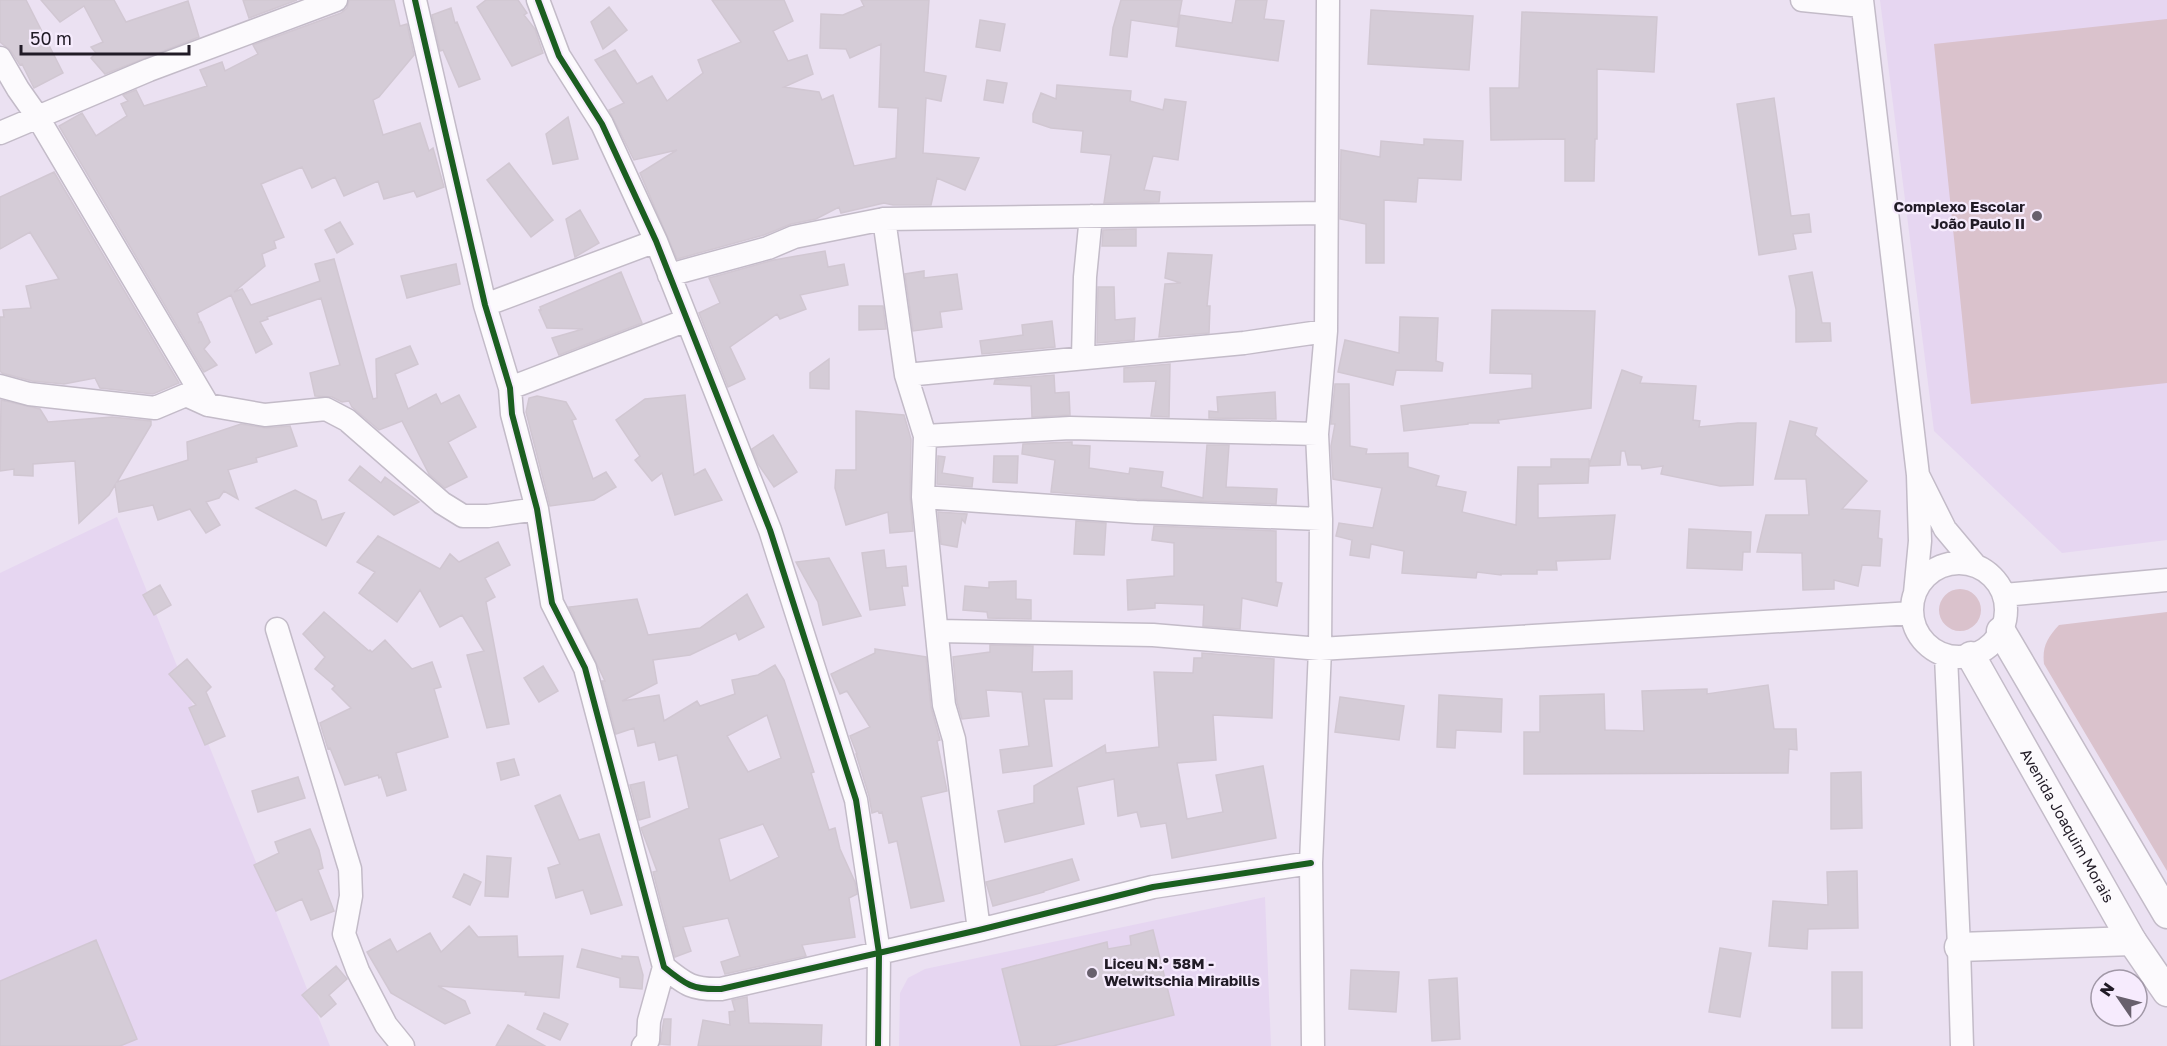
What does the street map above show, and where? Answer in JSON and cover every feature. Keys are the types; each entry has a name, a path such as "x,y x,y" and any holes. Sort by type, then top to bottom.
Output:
{"street":[{"path":"0,133 149,70 336,0"},
{"path":"416,0 485,304 510,388 512,414 537,509 552,603 585,668 664,967 649,1021 648,1040 643,1046"},
{"path":"538,0 559,56 602,124 656,241 770,530 856,800 879,952 878,1046"},
{"path":"1313,1046 1311,862 1320,649 1321,519 1317,435 1326,331 1328,0"},
{"path":"1802,0 1862,3 1918,475 1920,541 1913,605 1915,628 1922,640 1933,650 1959,656 1983,651 2001,632 2006,607 2004,595 1998,584 1989,574 1976,566 1946,529 1918,475"},
{"path":"0,58 37,116 208,405"},
{"path":"669,275 768,248 794,237 884,219 1325,213"},
{"path":"1083,357 1085,277 1090,216"},
{"path":"884,219 906,375 925,436 923,497 944,705 954,739 979,930"},
{"path":"485,304 656,241"},
{"path":"510,388 687,320"},
{"path":"906,375 1244,343 1326,331"},
{"path":"0,386 29,394 155,408 186,395 208,405 265,415 326,409 347,420 442,503 463,516 488,516 537,509"},
{"path":"925,436 1070,428 1317,435"},
{"path":"923,497 1136,512 1321,519"},
{"path":"1913,605 1921,583 1932,572 1946,565 1962,563 1976,566"},
{"path":"2004,595 2167,580"},
{"path":"938,630 1153,635 1320,649 1913,605"},
{"path":"277,629 350,869 351,896 344,933 358,971 381,1016 403,1046"},
{"path":"2001,632 2167,914"},
{"path":"1959,656 1959,947 1962,1046"},
{"name":"Avenida Joaquim Morais","path":"1959,656 2132,940 2167,992"},
{"path":"664,967 682,982 700,990 722,989 1153,887 1311,862"},
{"path":"1959,947 2132,940"}],"shaded area":[{"name":"Complexo Escolar João Paulo II","path":"1880,0 2167,0 2167,540 2062,553 1934,431"},
{"path":"2167,19 2167,383 1971,404 1934,44"},
{"path":"117,517 330,1046 0,1046 0,573"},
{"path":"1960,589 1975,595 1981,610 1975,625 1960,631 1945,625 1939,610 1945,595"},
{"path":"2167,612 2167,871 2044,664 2044,653 2046,643 2059,625"},
{"name":"Liceu N.º 58M - Welwitschia Mirabilis","path":"1265,897 1271,1046 899,1046 900,993 908,978 925,969"}],"building":[{"path":"0,0 26,0 63,73 34,88 22,64 20,65 11,51 0,42"},
{"path":"41,0 114,0 126,22 188,1 199,37 105,74 91,58 96,53 91,47 103,42 84,6 60,22"},
{"path":"243,0 297,0 249,18"},
{"path":"349,0 394,0 400,26 407,24 414,55 379,97 373,100 383,135 420,123 429,151 433,148 444,187 417,197 414,191 384,199 378,181 344,196 335,177 312,188 302,167 261,184 284,237 274,241 276,248 262,254 265,266 234,292 242,289 251,305 320,281 315,264 334,259 373,399 377,398 376,359 410,346 418,364 395,374 408,409 436,394 441,404 459,395 476,427 448,442 467,477 445,488 429,474 402,421 379,430 352,407 349,401 342,402 332,397 315,396 310,373 340,365 321,298 267,317 268,319 260,322 272,344 256,353 231,295 197,313 200,321 198,323 201,322 210,342 204,349 217,365 204,372 59,126 82,113 96,136 127,116 121,104 128,101 123,95 136,90 144,106 207,86 200,70 222,62 225,71 258,54 253,45 341,13 347,8"},
{"path":"486,0 518,0 527,13 524,15 535,29 543,53 512,66 477,7"},
{"path":"712,0 784,0 793,21 773,31 788,61 807,55 813,74 784,87 819,92 822,100 833,95 854,166 896,158 898,108 879,107 881,44 850,58 846,49 820,48 821,14 843,15 864,6 861,0 929,0 924,72 946,76 941,101 926,98 923,153 979,158 965,190 937,178 931,205 884,203 841,213 839,207 816,219 791,224 764,235 677,259 640,173 677,150 634,160 609,110 624,103 595,60 615,50 637,84 652,76 667,101 703,73 698,60 741,42"},
{"path":"1121,0 1182,0 1177,27 1131,20 1127,57 1110,55 1113,28"},
{"path":"1236,0 1267,0 1264,19 1284,21 1278,61 1176,46 1180,15 1232,23"},
{"path":"609,7 627,30 603,49 591,22"},
{"path":"451,8 455,23 457,22 480,79 459,87 443,50 440,51 432,15"},
{"path":"1371,10 1473,16 1469,70 1368,64"},
{"path":"1522,12 1657,17 1654,72 1597,69 1597,139 1595,139 1594,181 1565,181 1565,139 1491,140 1490,88 1519,88"},
{"path":"980,20 1005,24 1000,51 976,47"},
{"path":"987,80 1007,83 1003,103 984,100"},
{"path":"1057,85 1131,91 1130,101 1163,110 1165,99 1186,102 1178,160 1153,156 1144,190 1160,192 1159,202 1104,203 1111,155 1081,152 1083,131 1051,128 1033,122 1033,114 1041,93 1056,99"},
{"path":"1774,98 1791,216 1809,214 1811,232 1793,234 1796,249 1759,255 1737,104"},
{"path":"568,117 578,159 553,164 546,134"},
{"path":"1424,139 1463,141 1461,180 1418,178 1416,202 1384,200 1384,263 1366,263 1366,224 1340,219 1341,150 1380,157 1381,141 1424,145"},
{"path":"509,163 553,220 531,237 487,180"},
{"path":"54,172 179,383 153,394 100,388 95,378 64,384 32,381 0,371 0,317 4,317 3,310 31,308 26,286 59,279 30,232 0,249 0,197"},
{"path":"580,210 599,243 575,257 566,219"},
{"path":"340,222 353,244 337,253 325,230"},
{"path":"1136,229 1136,246 1102,246 1103,230"},
{"path":"825,251 828,267 844,264 848,285 800,295 806,309 780,319 777,314 730,347 745,379 728,387 699,313 720,303 709,278 774,260"},
{"path":"1168,253 1212,255 1207,306 1210,306 1209,333 1159,337 1165,284 1181,283 1165,278"},
{"path":"456,264 460,284 407,298 401,276"},
{"path":"924,271 924,278 957,274 962,309 940,312 942,327 913,331 905,274"},
{"path":"621,272 642,323 559,355 552,338 583,329 547,328 539,310 541,310 540,307"},
{"path":"1812,272 1822,323 1830,323 1831,341 1796,342 1796,309 1789,276"},
{"path":"1098,287 1114,287 1115,320 1135,318 1134,340 1097,343"},
{"path":"859,306 883,306 886,329 859,330"},
{"path":"1492,310 1595,311 1591,408 1498,420 1499,423 1468,423 1404,431 1401,406 1532,388 1532,374 1490,373"},
{"path":"1400,317 1438,318 1436,361 1443,363 1442,371 1396,370 1393,385 1338,372 1345,340 1399,353"},
{"path":"1052,321 1055,347 982,354 980,341 1023,335 1022,325"},
{"path":"829,359 829,389 810,388 810,373"},
{"path":"1170,364 1169,417 1151,416 1156,381 1124,382 1124,368"},
{"path":"1622,370 1642,377 1640,383 1696,386 1693,420 1700,421 1699,427 1756,423 1753,485 1720,486 1661,474 1663,466 1642,469 1641,465 1628,465 1625,451 1621,451 1620,465 1589,466 1588,483 1538,484 1538,518 1615,515 1610,559 1556,561 1557,570 1537,570 1537,574 1501,575 1477,572 1476,578 1402,573 1404,551 1371,544 1369,558 1350,555 1352,540 1336,536 1339,523 1373,528 1382,488 1333,479 1331,446 1335,424 1331,424 1335,384 1349,384 1350,446 1367,449 1366,454 1408,453 1408,467 1439,476 1436,486 1466,492 1462,512 1516,525 1518,467 1551,467 1551,459 1589,459 1589,465"},
{"path":"1054,375 1055,393 1069,392 1070,415 1032,417 1031,386 994,384 995,380"},
{"path":"1275,392 1276,419 1209,418 1209,411 1218,412 1217,397"},
{"path":"685,395 694,475 705,469 722,500 675,515 662,473 652,481 635,460 640,456 616,420 645,399"},
{"path":"537,396 566,402 576,419 572,420 593,479 606,472 616,487 594,500 550,506 526,412 529,398"},
{"path":"1,400 40,409 48,422 112,417 151,421 151,425 117,482 188,460 187,442 241,424 266,428 290,426 297,446 256,458 257,462 228,470 238,499 224,491 219,498 206,502 220,525 206,533 190,509 158,520 153,505 119,512 115,485 109,495 79,523 75,461 33,464 33,476 14,475 14,469 0,471"},
{"path":"856,411 904,415 911,439 910,497 913,531 890,533 888,512 846,525 835,488 836,470 856,470"},
{"path":"1790,421 1817,428 1815,435 1867,481 1842,509 1880,511 1878,538 1882,539 1880,566 1862,565 1858,586 1834,580 1834,589 1803,590 1802,553 1757,552 1766,515 1809,515 1806,479 1775,479"},
{"path":"773,435 797,472 774,487 758,464 752,449"},
{"path":"1072,442 1072,445 1090,446 1089,468 1129,474 1130,468 1163,472 1161,487 1203,498 1207,445 1229,445 1226,487 1277,489 1276,504 1137,499 1051,492 1055,460 1022,454 1023,444"},
{"path":"938,456 945,457 942,473 973,478 972,487 937,484"},
{"path":"994,456 1018,456 1017,483 993,482"},
{"path":"360,466 381,483 385,477 419,502 394,515 349,480"},
{"path":"295,490 316,501 322,520 344,513 326,546 256,508"},
{"path":"938,512 967,514 965,523 962,519 957,547 941,544"},
{"path":"1076,521 1106,523 1104,555 1074,554"},
{"path":"1154,526 1276,531 1276,582 1282,583 1277,606 1242,598 1240,629 1203,626 1204,605 1155,603 1155,608 1128,610 1127,580 1174,576 1174,543 1152,540"},
{"path":"1689,529 1751,532 1750,552 1743,552 1742,570 1687,568"},
{"path":"378,536 440,569 450,554 459,562 498,542 510,565 485,578 495,597 486,602 509,724 487,728 467,655 484,651 462,615 440,627 420,590 397,622 359,593 375,572 357,562"},
{"path":"884,550 886,568 906,566 908,586 902,586 905,605 870,610 862,553"},
{"path":"829,558 861,616 823,625 818,602 796,562"},
{"path":"1016,581 1016,599 1031,600 1031,619 988,618 987,612 963,610 965,586 989,588 989,582"},
{"path":"160,585 171,605 154,615 143,595"},
{"path":"747,594 764,627 739,640 736,633 690,655 653,660 657,683 622,701 659,695 664,721 697,701 700,706 735,694 732,680 758,675 775,665 784,680 814,772 811,773 829,830 835,828 840,849 855,882 857,894 849,898 855,937 802,945 806,956 725,974 721,962 740,956 728,918 683,927 691,951 675,957 653,872 657,871 641,828 689,808 677,755 659,760 655,742 638,746 634,728 616,734 602,681 605,681 569,607 637,599 648,635 700,628","holes":["767,715 781,758 748,772 727,736","763,824 779,857 730,881 719,839"]},
{"path":"324,612 369,651 372,652 385,640 412,669 432,662 441,687 434,689 448,737 396,753 406,790 387,796 381,777 379,778 378,775 345,785 330,748 328,749 320,723 351,708 332,689 335,686 315,669 325,657 303,634"},
{"path":"990,645 1033,646 1032,672 1072,671 1072,699 1044,699 1052,766 1003,773 1000,750 1029,746 1022,692 986,690 989,716 962,719 957,702 953,657 990,652"},
{"path":"875,649 926,657 931,707 940,740 937,741 947,791 921,797 944,901 911,908 897,841 889,843 882,812 872,813 850,736 870,727 847,691 840,694 831,674 875,653"},
{"path":"1202,653 1274,659 1272,718 1213,715 1216,760 1177,763 1187,819 1223,812 1216,775 1263,766 1276,838 1172,858 1166,823 1141,827 1137,812 1118,816 1114,779 1077,787 1084,824 1005,842 998,811 1034,803 1034,786 1105,745 1106,753 1159,747 1154,672 1193,673 1194,658 1202,658"},
{"path":"187,659 211,687 206,692 225,736 205,745 189,708 196,705 169,674"},
{"path":"543,666 558,691 539,702 524,678"},
{"path":"1768,685 1774,729 1796,729 1797,750 1789,749 1788,773 1524,774 1524,732 1540,732 1540,696 1604,694 1605,730 1644,731 1642,691 1707,689 1707,694"},
{"path":"1439,695 1502,699 1501,732 1456,730 1455,748 1437,747"},
{"path":"1340,697 1404,706 1399,740 1335,732"},
{"path":"514,759 519,775 501,780 497,763"},
{"path":"1861,772 1862,828 1831,829 1831,773"},
{"path":"298,777 305,798 258,812 252,791"},
{"path":"644,782 650,817 639,820 630,785"},
{"path":"560,795 579,840 599,834 622,905 591,914 583,890 556,898 548,868 560,864 535,806"},
{"path":"310,829 319,850 323,868 318,870 334,911 311,920 302,899 276,911 254,865 279,853 275,842"},
{"path":"487,856 511,858 508,897 485,896"},
{"path":"1072,859 1079,880 993,906 986,882"},
{"path":"1857,871 1858,928 1808,929 1807,949 1769,946 1773,901 1828,905 1827,872"},
{"path":"464,874 481,882 470,905 453,897"},
{"path":"469,926 478,937 517,936 518,957 563,956 559,998 525,995 526,992 438,986 465,1001 470,1013 445,1024 391,993 367,952 390,939 397,952 430,933 441,952"},
{"path":"1153,930 1174,1015 1053,1046 1021,1046 1002,969 1107,942 1108,949 1131,945 1130,936"},
{"path":"96,940 137,1039 120,1046 0,1046 0,981"},
{"path":"1720,948 1751,953 1740,1017 1709,1012"},
{"path":"582,949 622,959 622,956 638,957 643,975 642,989 620,987 620,978 577,967"},
{"path":"336,966 347,979 329,995 336,1004 321,1017 302,995"},
{"path":"1351,970 1399,972 1396,1012 1349,1009"},
{"path":"1832,972 1862,972 1862,1028 1832,1028"},
{"path":"1457,978 1460,1039 1432,1041 1429,980"},
{"path":"747,997 749,1023 822,1025 821,1046 698,1046 703,1020 730,1025 729,1012 735,1011 732,1000"},
{"path":"544,1013 568,1024 560,1040 537,1029"},
{"path":"664,1019 671,1019 670,1045 660,1044"},
{"path":"508,1025 545,1046 496,1046"}],"cycle path":[{"path":"415,0 485,305 510,388 512,414 537,509 552,603 585,668 664,967 690,985 703,989 721,989 979,930 1153,887 1311,863"},
{"path":"538,0 559,56 602,124 656,241 770,530 856,800 879,953 878,1046"}],"place":[{"name":"Complexo Escolar João Paulo II","path":"2037,216"},
{"name":"Liceu N.º 58M - Welwitschia Mirabilis","path":"1092,973"}]}
